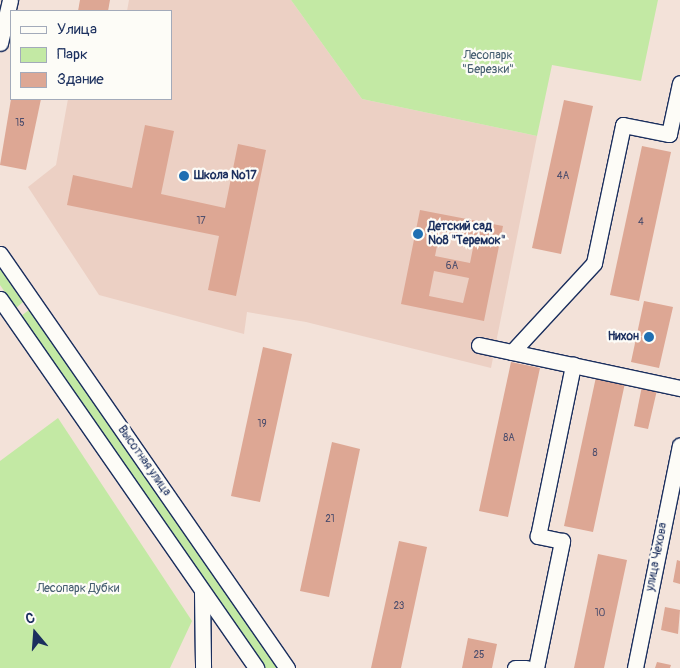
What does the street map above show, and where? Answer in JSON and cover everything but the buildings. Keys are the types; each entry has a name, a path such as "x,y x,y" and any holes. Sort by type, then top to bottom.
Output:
{"street":[{"path":"0,43 10,0"},
{"path":"512,352 594,263 623,125 669,134 680,83"},
{"name":"Высотная улица","path":"0,254 287,668"},
{"path":"0,299 256,668"},
{"path":"479,345 680,388"},
{"path":"536,668 562,541 538,536 573,365"},
{"name":"улица Чехова","path":"635,668 680,445"},
{"path":"202,591 203,668"},
{"path":"515,668 526,668"}],"shaded area":[{"name":"Школа №17","path":"129,0 291,0 362,99 537,136 491,368 306,322 247,312 244,334 99,295 28,187 56,165 68,100 172,100 172,10 127,10"}],"green space":[{"name":"Лесопарк \"Березки\"","path":"291,0 658,0 641,81 552,65 537,136 362,99"},
{"path":"0,269 23,302 16,308 0,285"},
{"path":"29,310 277,668 265,668 21,316"},
{"name":"Лесопарк Дубки","path":"58,418 192,621 170,668 0,668 0,461"}],"place":[{"name":"Школа №17","path":"184,176"},
{"name":"Детский сад №8 \"Теремок\"","path":"418,234"},
{"name":"Нихон","path":"649,337"}]}
